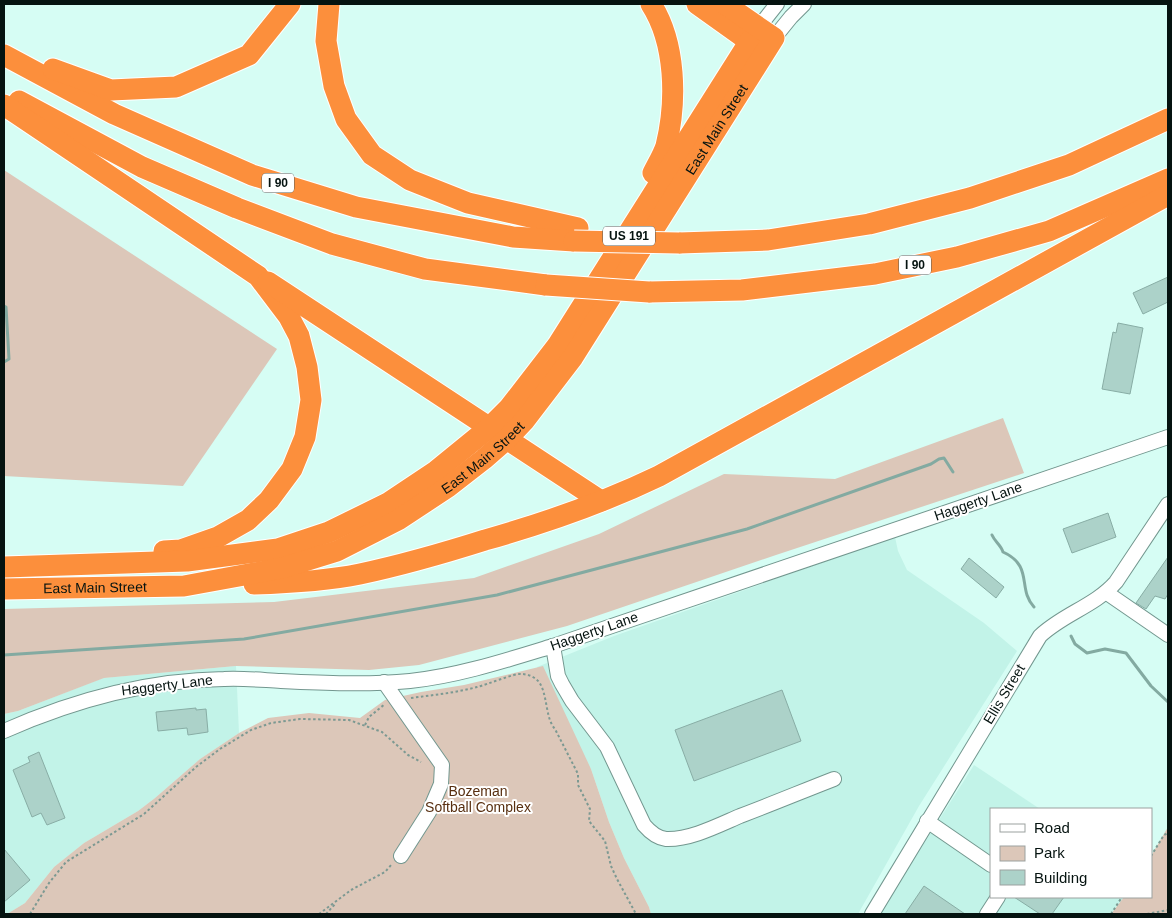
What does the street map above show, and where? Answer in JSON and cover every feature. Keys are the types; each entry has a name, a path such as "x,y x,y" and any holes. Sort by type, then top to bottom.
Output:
{"highway":[{"path":"4,53 111,90 176,87 249,55 290,4"},
{"path":"329,4 326,41 334,86 346,119 372,155 410,180 468,203 576,235"},
{"path":"608,266 666,147 673,100 670,56 657,13 651,4"},
{"path":"697,4 762,40"},
{"path":"724,4 762,40"},
{"name":"East Main Street","path":"4,589 184,586 282,568 337,550 398,520 484,460 509,408 557,346 608,266 762,40"},
{"name":"East Main Street","path":"4,567 188,561 278,548 330,532 388,503 498,433 524,421 573,358 762,40"},
{"name":"I 90","path":"4,53 114,114 252,175 356,207 513,236 576,235"},
{"name":"I 90","path":"4,93 142,167 237,208 332,244 425,269 546,285 649,292 742,290 875,274 956,257 1049,231 1168,179"},
{"path":"4,105 258,276 602,501"},
{"name":"US 191","path":"576,235 679,243 768,240 878,222 970,198 1069,165 1168,119"},
{"path":"184,586 286,583 358,574 443,553 550,521 602,501 659,476 1168,196"},
{"path":"4,567 181,550 218,537 248,520 269,500 292,470 305,437 311,400 307,367 298,336 289,318 258,276"}],"street":[{"path":"762,40 777,4"},
{"path":"762,40 804,4"},
{"name":"Haggerty Lane","path":"4,731 82,701 111,693 164,683 225,678 290,682 384,682 425,679 465,671 553,646 1168,437"},
{"name":"Ellis Street","path":"872,914 1040,636 1052,625 1107,593 1168,504"},
{"path":"1107,593 1168,635"},
{"path":"553,646 558,676 562,684 572,701 607,747 644,825 657,836 666,839 700,832 834,779"},
{"path":"384,682 442,765 441,784 429,812 401,856"},
{"path":"927,821 990,864"},
{"path":"987,914 997,898"}],"path":[{"path":"365,725 369,717 385,704 474,688 520,673 537,679 541,685 549,710 550,723 578,774 578,785 590,809 589,821 604,841 611,866 636,914"},
{"path":"30,914 49,882 66,862 144,814 196,767 220,749 251,730 271,723 300,719 349,720 382,732 408,755 421,762"},
{"path":"1152,854 1164,835 1168,833"},
{"path":"319,914 351,890 384,872 401,856"},
{"path":"1111,914 1121,898"},
{"path":"326,914 340,899"},
{"path":"1147,914 1168,910"}],"shaded area":[{"path":"895,537 898,551 907,570 984,623 1017,651 919,806 858,914 651,914 609,822 591,769 537,667 614,636"},
{"path":"236,666 239,733 200,759 138,811 84,843 54,867 25,903 4,914 4,714 18,711 103,678"},
{"path":"974,765 1038,808 990,808 990,898 1123,898 1111,914 879,914"}],"green space":[{"path":"4,170 277,349 183,486 4,476"},
{"path":"1003,418 1024,473 567,626 419,665 369,670 236,666 104,678 18,711 4,714 4,609 274,602 474,578 599,534 724,474 835,479"},
{"name":"Bozeman Softball Complex","path":"543,666 591,769 609,822 651,914 7,914 25,903 54,867 84,843 138,811 200,759 239,733 268,718 309,713 360,718 385,700 464,685"},
{"path":"1168,827 1168,914 1111,914 1123,898 1152,898 1152,854"}],"building":[{"path":"1168,277 1168,302 1143,314 1133,293"},
{"path":"1118,323 1143,328 1130,394 1102,389 1113,332 1116,333"},
{"path":"1108,513 1116,537 1072,553 1063,529"},
{"path":"1168,557 1168,594 1165,599 1155,596 1146,609 1136,603"},
{"path":"969,558 1004,587 996,598 961,569"},
{"path":"782,690 801,741 694,781 675,730"},
{"path":"196,708 196,710 206,709 208,732 188,735 187,728 158,731 156,712"},
{"path":"39,752 65,818 47,825 41,813 32,817 13,770 30,762 28,757"},
{"path":"4,849 30,880 4,902"},
{"path":"924,886 965,914 905,914"},
{"path":"1016,898 1063,898 1052,914 1040,914"}],"waterway":[{"path":"4,306 6,307 9,359 4,362"},
{"path":"4,655 244,639 497,595 747,529 931,464 939,459 944,458 953,472"},
{"path":"992,535 1003,552 1019,564 1026,593 1034,607"},
{"path":"1071,636 1075,644 1087,653 1105,649 1126,653 1151,686 1168,702"}]}
